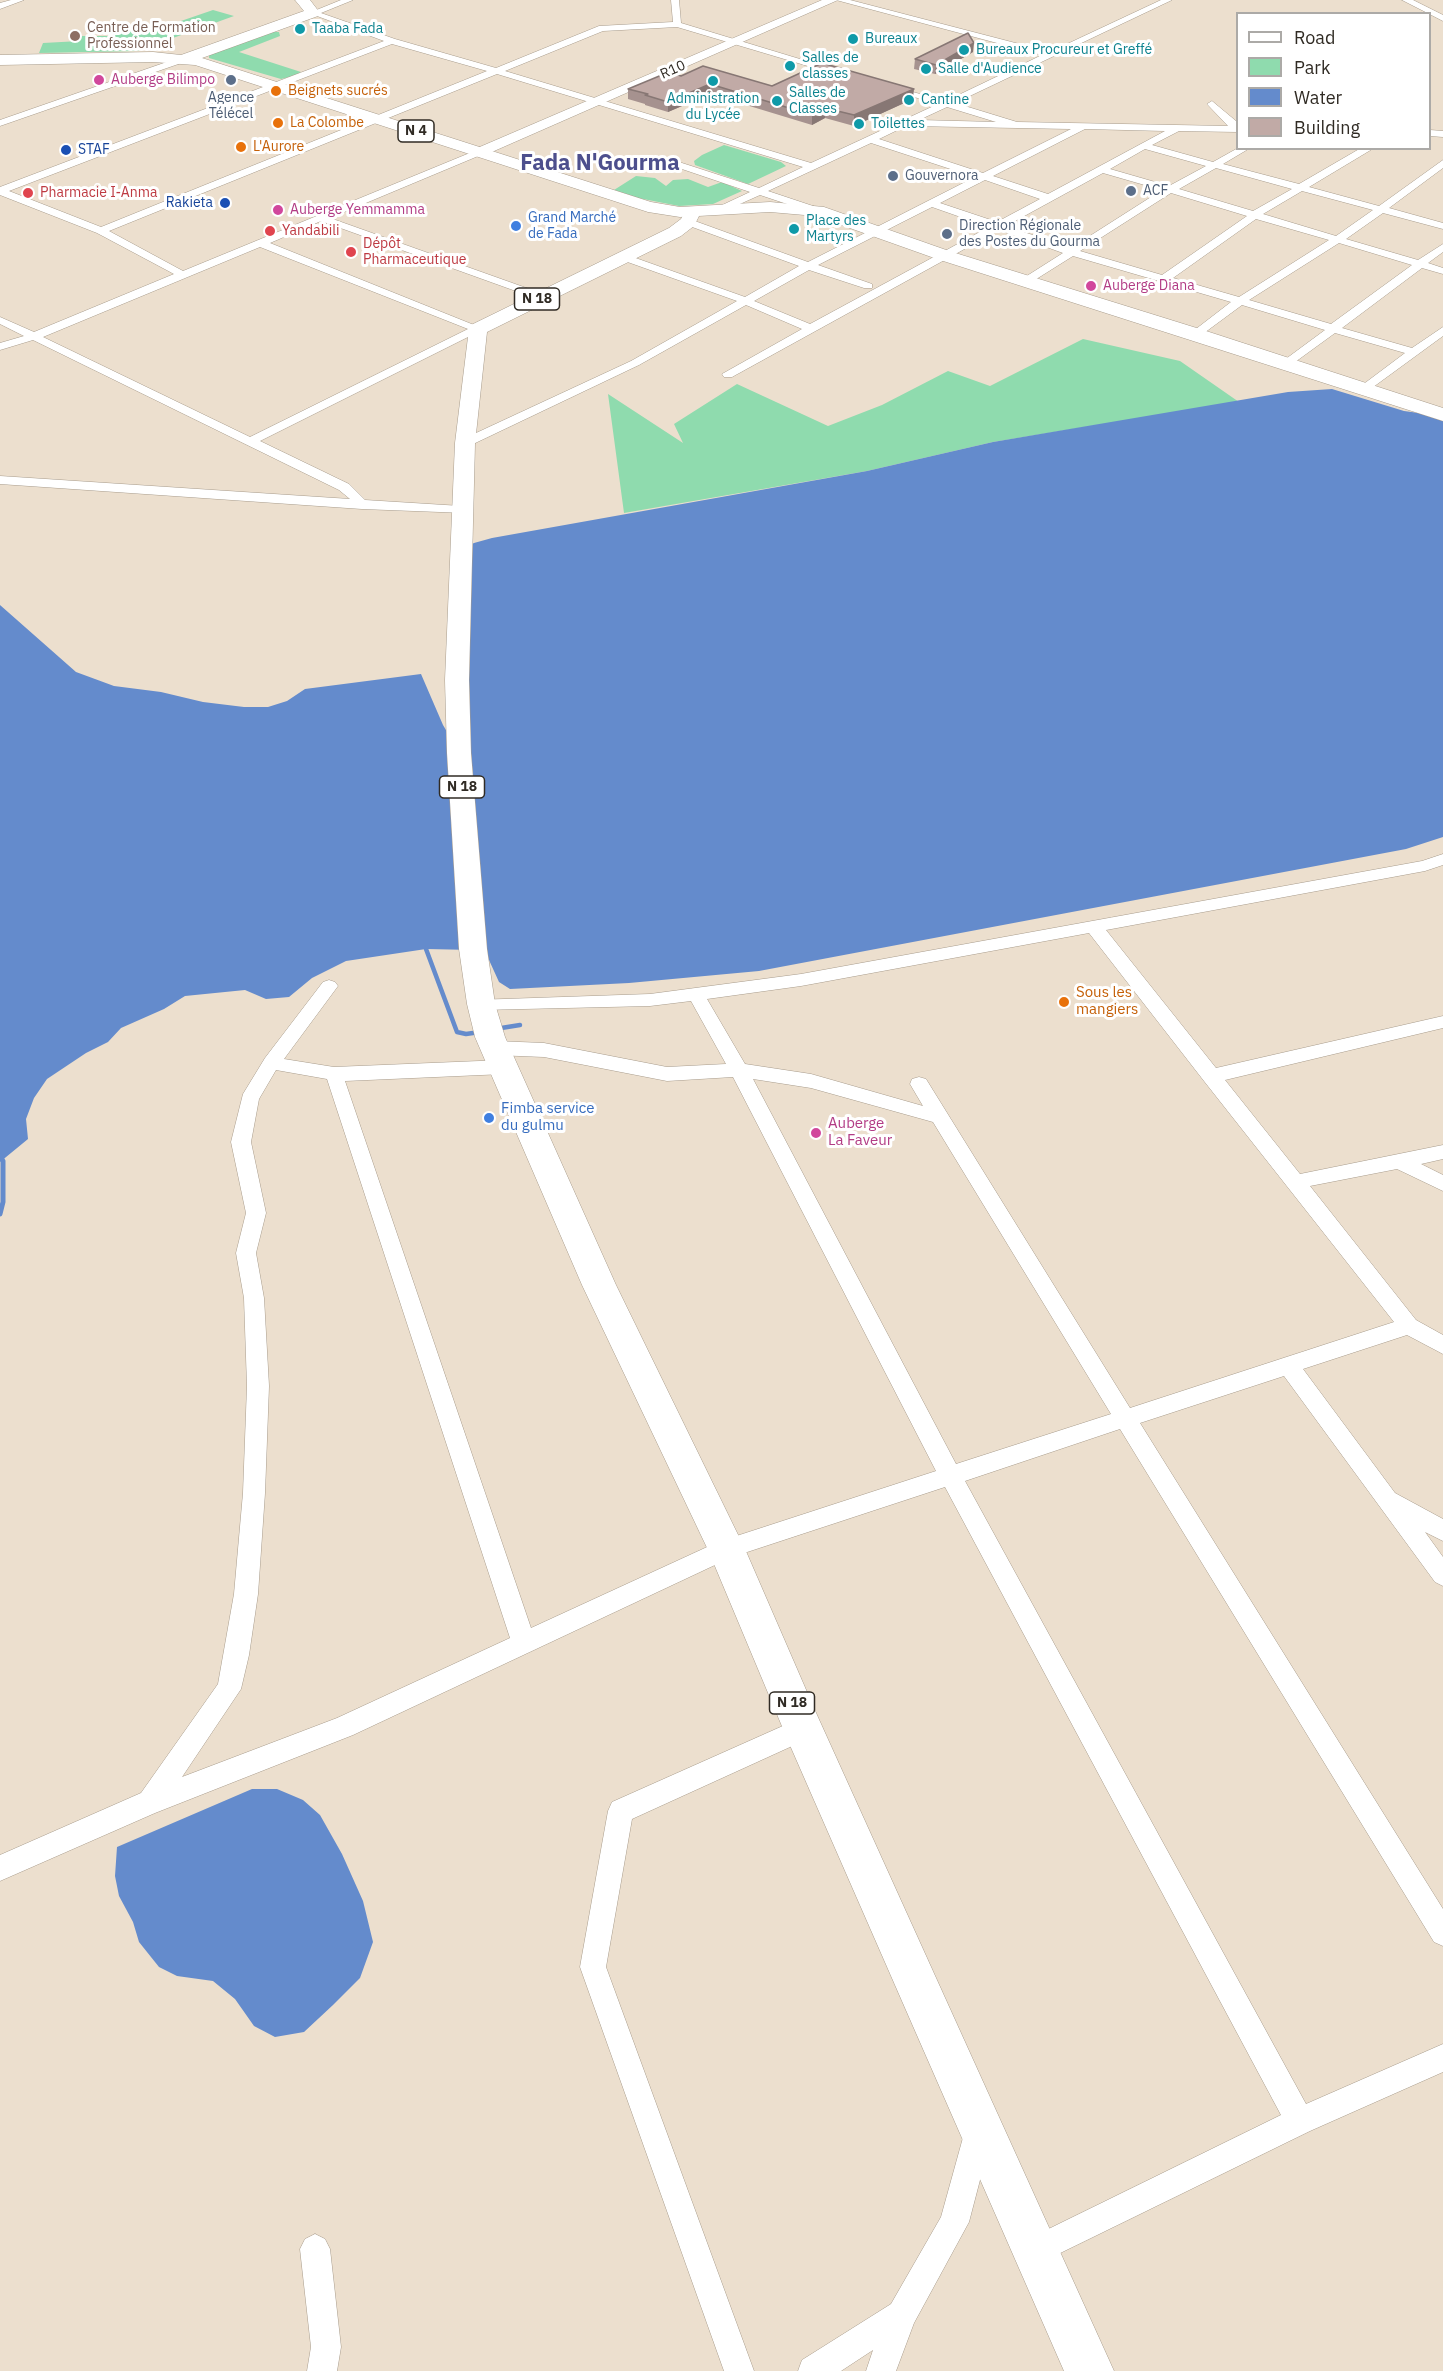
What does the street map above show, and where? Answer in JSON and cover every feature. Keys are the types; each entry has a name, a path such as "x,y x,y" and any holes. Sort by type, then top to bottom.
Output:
{"highway":[{"path":"184,59 313,13 302,0"},
{"name":"N 4","path":"0,60 153,57 207,63 648,207 691,217 723,209 770,207 818,212 943,255 1287,363 1443,415"}],"main road":[{"name":"R10","path":"480,152 832,0"},
{"name":"N 18","path":"691,217 675,232 626,258 478,329 465,443 457,680 459,753 473,950 491,1036 599,1285 726,1549 803,1729 1089,2371"}],"street":[{"path":"0,6 20,0"},
{"path":"313,13 349,0"},
{"path":"675,0 677,24"},
{"path":"840,0 1051,55"},
{"path":"723,209 1168,0"},
{"path":"1406,0 1440,14"},
{"path":"313,13 392,41 601,101 813,167"},
{"path":"101,231 602,28 677,24 846,74"},
{"path":"0,191 277,87 392,41"},
{"path":"0,123 184,59"},
{"path":"879,84 1014,124"},
{"path":"904,123 1235,129 1233,123 1212,104"},
{"path":"465,443 635,363 743,300 1084,126"},
{"path":"728,374 1175,129"},
{"path":"871,140 1049,198"},
{"path":"1144,146 1443,226"},
{"path":"1026,281 1171,189 1242,150"},
{"path":"1164,279 1256,214 1366,150"},
{"path":"0,347 32,337 480,152"},
{"path":"679,165 818,212"},
{"path":"1196,334 1239,302 1337,240 1442,165"},
{"path":"1101,169 1443,270"},
{"path":"0,191 101,231 183,275"},
{"path":"931,203 1072,252 1413,352"},
{"path":"691,217 808,266 868,286"},
{"path":"321,218 542,297"},
{"path":"261,243 478,329"},
{"path":"1287,363 1443,247"},
{"path":"626,258 743,300 812,329"},
{"path":"0,320 344,487 362,505"},
{"path":"249,441 478,329"},
{"path":"1365,389 1443,330"},
{"path":"0,480 461,510"},
{"path":"271,1063 334,1074 650,1000 801,980 1425,866 1443,859"},
{"path":"1425,866 1443,874"},
{"path":"1093,926 1408,1326 1443,1345"},
{"path":"150,1802 229,1689 237,1655 247,1582 254,1493 258,1386 254,1298 246,1253 256,1213 241,1142 250,1099 271,1063 329,986"},
{"path":"696,994 739,1070 950,1475 1300,2121"},
{"path":"1211,1076 1443,1022"},
{"path":"491,1036 544,1050 668,1074 739,1070 811,1081 879,1102 939,1117"},
{"path":"334,1074 524,1643"},
{"path":"919,1084 1443,1933"},
{"path":"1295,1182 1443,1152"},
{"path":"1399,1161 1443,1184"},
{"path":"0,1868 150,1802 344,1727 726,1549 1408,1326"},
{"path":"1288,1365 1443,1575"},
{"path":"1384,1497 1443,1531"},
{"path":"739,2371 593,1967 621,1811 803,1729"},
{"path":"1036,2250 1300,2121 1443,2058"},
{"path":"880,2371 902,2315 954,2222 980,2129"},
{"path":"315,2248 326,2347 322,2371"},
{"path":"813,2371 902,2315"}],"green space":[{"path":"213,10 234,16 137,51 39,53 43,43 80,41 82,36 111,36 114,28 128,28 146,33"},
{"path":"273,32 279,32 280,36 239,52 301,72 281,79 209,58 209,55"},
{"path":"724,145 781,162 786,166 748,184 695,165 694,161 702,155"},
{"path":"636,176 655,178 666,186 673,180 688,179 708,187 722,182 742,191 713,204 679,206 638,198 614,190"},
{"path":"1083,339 1180,361 1239,402 993,442 867,471 624,513 608,394 683,443 674,424 737,384 828,426 882,405 948,371 990,386"}],"water":[{"path":"1332,389 1404,411 1426,414 1443,420 1443,837 1406,849 759,971 629,983 510,989 499,982 489,960 473,950 426,949 346,961 312,978 289,997 266,999 245,990 185,996 164,1009 121,1028 108,1042 86,1053 47,1079 34,1098 26,1119 28,1139 0,1162 0,605 76,672 114,686 161,692 203,702 244,707 268,707 287,701 305,689 421,674 443,725 459,752 460,550 474,543 867,471 993,442 1288,392"},
{"path":"252,1789 277,1789 303,1800 320,1815 342,1854 363,1901 373,1942 360,1978 333,2005 304,2032 275,2037 254,2026 235,1999 213,1981 177,1976 159,1967 139,1942 133,1922 119,1896 115,1876 117,1847"}],"building":[{"path":"968,33 974,43 936,65 915,59"},
{"path":"822,63 914,89 854,115 825,108 812,115 710,84 668,102 628,89 669,72 681,76 703,66 772,86"}],"waterway":[{"path":"426,949 457,1032 466,1034 480,1032"},
{"path":"495,1029 520,1025"},
{"path":"0,1156 3,1161 3,1202 0,1214"}],"place":[{"name":"Taaba Fada","path":"300,29"},
{"name":"Centre de Formation Professionnel","path":"75,36"},
{"name":"Bureaux","path":"853,39"},
{"name":"Bureaux Procureur et Greffé","path":"964,50"},
{"name":"Salles de classes","path":"790,66"},
{"name":"Salle d'Audience","path":"926,69"},
{"name":"Auberge Bilimpo","path":"99,80"},
{"name":"Agence Télécel","path":"231,80"},
{"name":"Administration du Lycée","path":"713,81"},
{"name":"Beignets sucrés","path":"276,91"},
{"name":"Cantine","path":"909,100"},
{"name":"Salles de Classes","path":"777,101"},
{"name":"La Colombe","path":"278,123"},
{"name":"Toilettes","path":"859,124"},
{"name":"L'Aurore","path":"241,147"},
{"name":"STAF","path":"66,150"},
{"name":"Gouvernora","path":"893,176"},
{"name":"ACF","path":"1131,191"},
{"name":"Pharmacie I-Anma","path":"28,193"},
{"name":"Rakieta","path":"225,203"},
{"name":"Auberge Yemmamma","path":"278,210"},
{"name":"Grand Marché de Fada","path":"516,226"},
{"name":"Place des Martyrs","path":"794,229"},
{"name":"Yandabili","path":"270,231"},
{"name":"Direction Régionale des Postes du Gourma","path":"947,234"},
{"name":"Dépôt Pharmaceutique","path":"351,252"},
{"name":"Auberge Diana","path":"1091,286"},
{"name":"Sous les mangiers","path":"1064,1002"},
{"name":"Fimba service du gulmu","path":"489,1118"},
{"name":"Auberge La Faveur","path":"816,1133"}],"district":[{"name":"Fada N'Gourma","path":"600,164"}]}
